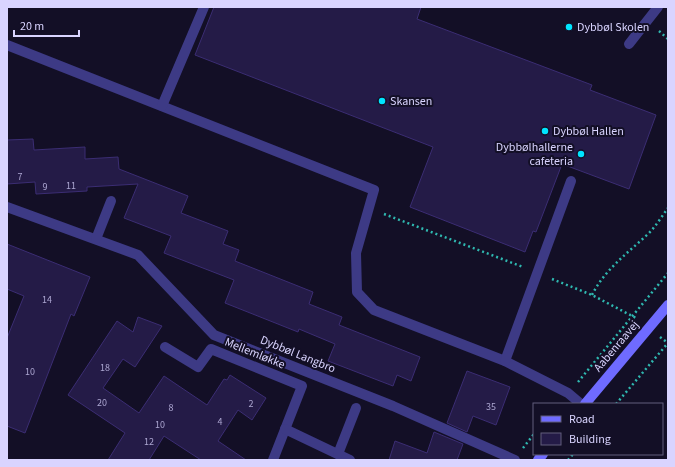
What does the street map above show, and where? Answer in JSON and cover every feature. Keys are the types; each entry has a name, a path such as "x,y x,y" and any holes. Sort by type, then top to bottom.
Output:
{"street":[{"path":"162,106 204,7"},
{"path":"629,44 658,7"},
{"path":"7,45 374,190 356,253 357,292 374,310 505,362 568,393 580,403"},
{"path":"505,362 571,181"},
{"path":"96,239 111,201"},
{"name":"Dybbøl Langbro","path":"7,206 138,255 214,334 393,406 515,460"},
{"name":"Aabenraavej","path":"585,403 668,305"},
{"name":"Mellemløkke","path":"165,347 198,367 211,349 302,386 273,460"},
{"path":"338,454 356,408"},
{"path":"285,429 350,460"}],"path":[{"path":"592,295 599,281 616,261 650,232 668,208"},
{"path":"568,393 668,273"},
{"path":"617,403 668,343"}],"building":[{"path":"214,7 421,7 417,19 592,85 590,90 656,115 629,189 562,164 536,232 533,231 525,252 410,207 433,147 195,55"},
{"path":"33,139 34,150 85,147 85,159 118,157 119,169 188,196 181,213 228,231 223,244 239,250 235,261 313,292 309,304 342,317 339,325 420,357 411,381 397,375 393,386 328,361 335,344 299,329 298,332 225,303 234,280 164,253 171,236 124,218 138,184 87,187 87,191 36,194 35,182 7,184 7,140"},
{"path":"7,244 90,277 74,316 71,314 25,433 7,426 7,338 24,296 7,289"},
{"path":"138,317 162,326 135,367 123,359 103,388 139,413 164,376 207,405 224,379 227,380 230,375 266,398 252,420 238,410 218,441 246,460 201,460 164,436 149,460 108,460 125,433 68,395 117,321 133,332"},
{"path":"467,371 510,387 496,425 473,416 467,432 447,423"},
{"path":"434,432 463,444 457,460 389,460 395,441 427,453"}],"place":[{"name":"Dybbøl Skolen","path":"569,27"},
{"name":"Skansen","path":"382,101"},
{"name":"Dybbøl Hallen","path":"545,131"},
{"name":"Dybbølhallerne cafeteria","path":"581,154"}]}
